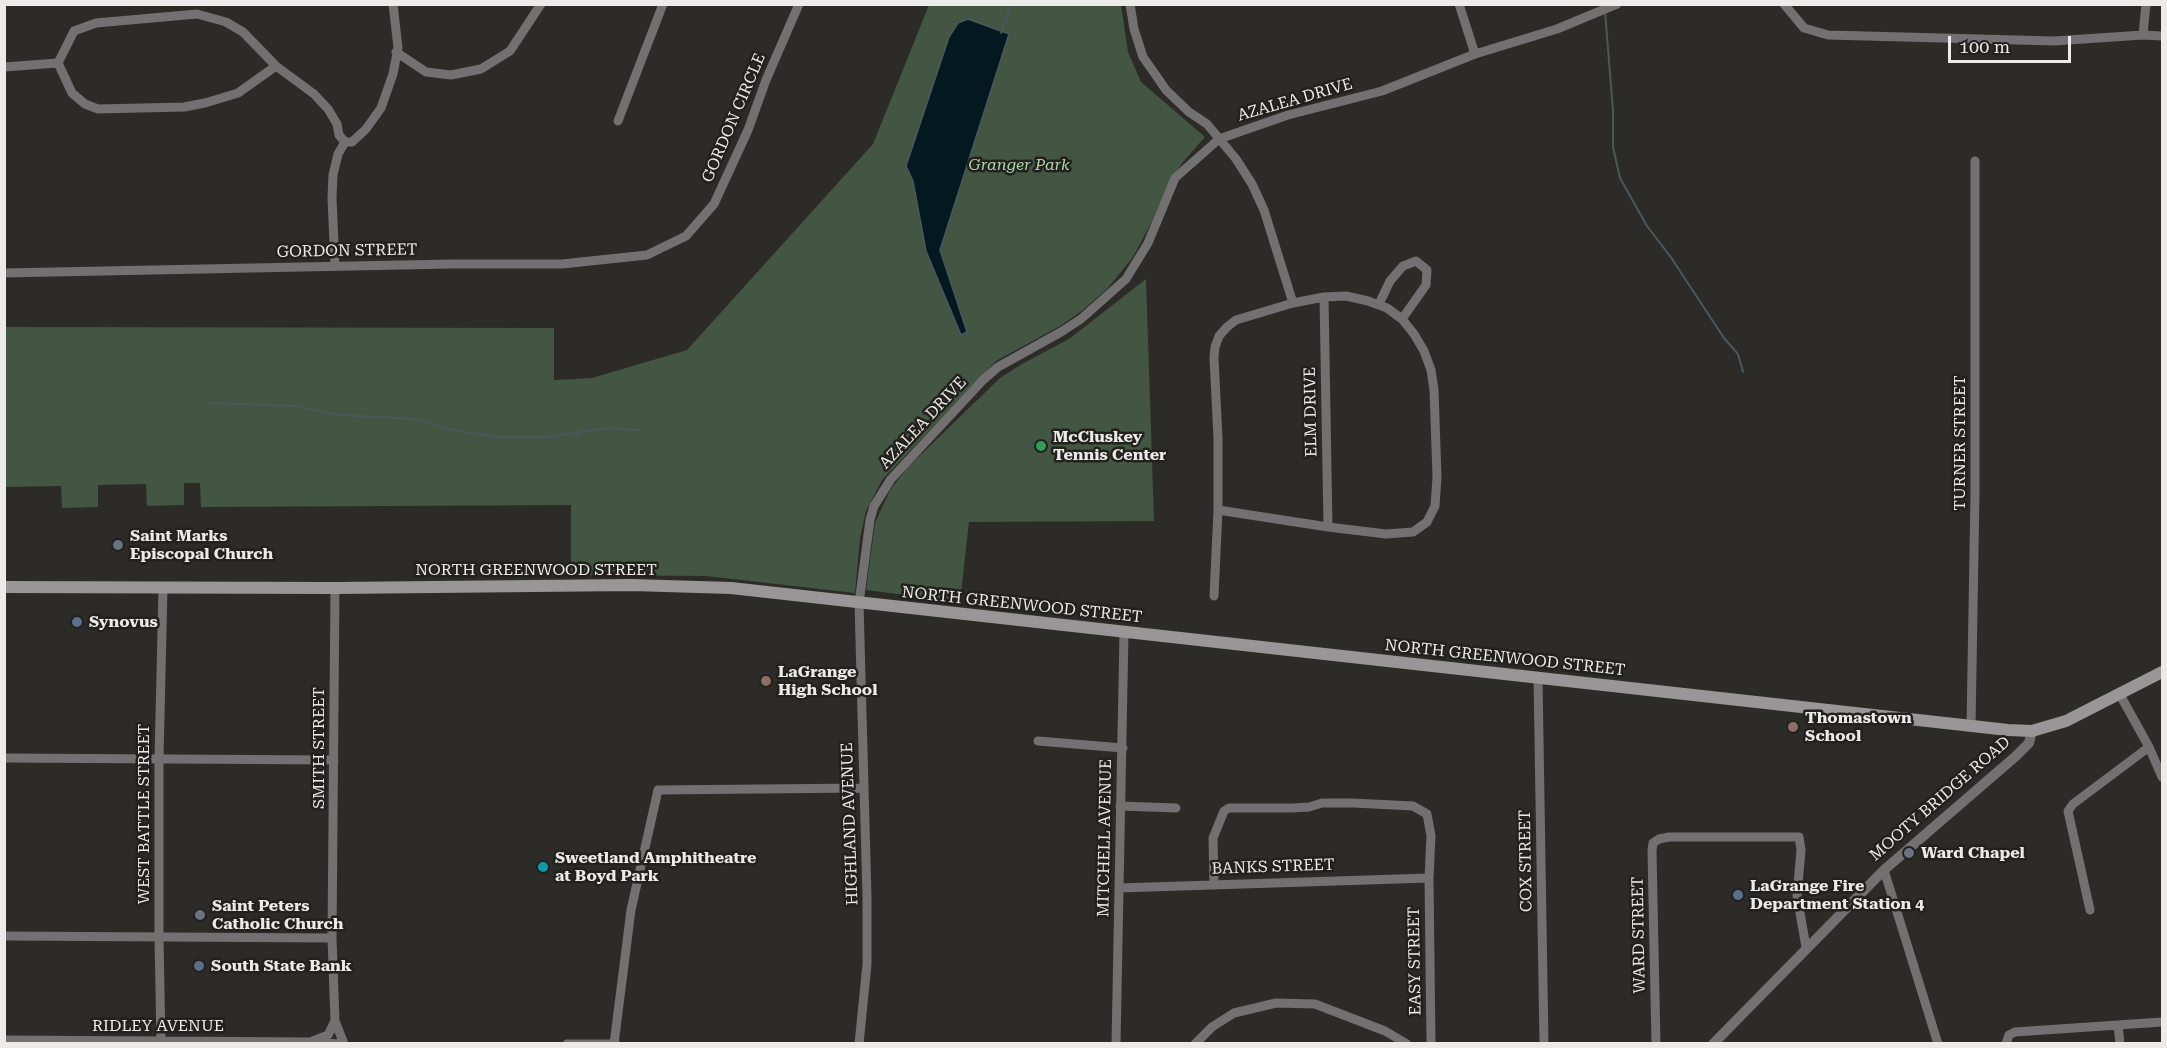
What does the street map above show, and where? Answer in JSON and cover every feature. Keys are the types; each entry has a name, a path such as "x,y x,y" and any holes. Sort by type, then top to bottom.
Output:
{"main road":[{"name":"NORTH GREENWOOD STREET","path":"4,587 335,588 632,585 731,588 2032,731"},
{"name":"MOOTY BRIDGE ROAD","path":"2032,731 2066,721 2163,672"}],"street":[{"path":"345,142 352,141 366,129 381,108 393,74 397,39 393,4"},
{"path":"396,52 426,72 451,75 481,69 510,51 541,4"},
{"path":"618,121 663,4"},
{"name":"GORDON CIRCLE","path":"686,236 714,204 748,130 766,80 799,4"},
{"path":"1130,4 1134,29 1143,57 1166,90 1189,112 1207,124 1252,184 1263,210 1293,303"},
{"path":"1459,4 1475,54"},
{"name":"AZALEA DRIVE","path":"859,603 870,520 874,506 891,479 983,380 998,367 1081,319 1126,279 1148,243 1175,178 1219,139 1288,115 1382,91 1475,54 1557,29 1617,4"},
{"path":"1784,4 1804,28 1828,35 2054,41 2143,35 2163,36"},
{"path":"2143,35 2146,4"},
{"path":"58,63 74,31 96,23 197,14 226,22 243,32 276,66 314,94 328,109 337,124 339,135 345,142"},
{"path":"58,63 72,93 85,104 98,109 184,107 205,104 238,93 276,66"},
{"path":"4,67 58,63"},
{"path":"335,266 333,175 338,154 345,142"},
{"name":"TURNER STREET","path":"1971,726 1975,494 1975,161"},
{"name":"GORDON STREET","path":"4,273 562,264 648,255 686,236"},
{"path":"1379,304 1390,281 1403,266 1416,261 1427,270 1426,285 1402,319"},
{"path":"1214,596 1218,510 1218,438 1214,358 1217,341 1227,327 1236,320 1293,303 1324,297 1357,298 1379,304 1402,319 1424,351 1433,380 1437,477 1433,512 1423,526 1407,534 1386,534 1218,510"},
{"name":"ELM DRIVE","path":"1324,297 1328,527"},
{"name":"WEST BATTLE STREET","path":"161,1042 159,759 163,588"},
{"name":"SMITH STREET","path":"335,588 332,938 335,1021 344,1044"},
{"name":"HIGHLAND AVENUE","path":"859,603 867,964 859,1044"},
{"name":"MITCHELL AVENUE","path":"1116,1044 1124,632"},
{"name":"COX STREET","path":"1538,678 1544,1044"},
{"path":"2119,693 2163,777"},
{"name":"MOOTY BRIDGE ROAD","path":"1713,1044 1884,870 2016,756 2029,743 2032,731"},
{"path":"1038,741 1123,748"},
{"path":"2090,910 2068,811 2073,804 2149,747"},
{"path":"4,758 333,760"},
{"path":"567,1044 615,1043 631,910 658,790 863,788"},
{"name":"EASY STREET","path":"1214,883 1213,838 1226,809 1309,807 1337,802 1413,806 1427,814 1431,836 1429,878 1431,1044"},
{"path":"1120,806 1176,808"},
{"name":"WARD STREET","path":"1656,1044 1652,851 1653,843 1659,839 1670,837 1799,837 1801,850 1797,896 1806,947"},
{"path":"1884,870 1938,1044"},
{"name":"BANKS STREET","path":"1119,888 1214,883 1429,878"},
{"name":"SMITH STREET","path":"313,938 326,928 332,909"},
{"path":"4,936 332,938"},
{"path":"1195,1044 1212,1028 1234,1013 1276,1003 1315,1004 1385,1031 1407,1044"},
{"path":"314,1043 327,1035 335,1021"},
{"path":"2006,1044 2009,1035 2015,1032 2163,1022"},
{"path":"2118,1025 2120,1044"},
{"name":"RIDLEY AVENUE","path":"4,1040 339,1044"}],"green space":[{"name":"Granger Park","path":"929,5 1121,5 1128,52 1141,82 1205,137 1169,182 1133,257 1108,288 1060,326 996,361 882,480 866,511 860,538 855,593 706,576 571,575 571,505 201,507 200,483 184,483 184,505 147,506 146,484 98,485 98,507 62,508 61,486 5,487 4,327 554,328 554,380 592,378 687,350 873,144"},
{"name":"McCluskey Tennis Center","path":"1146,279 1154,521 969,522 960,602 866,590 875,523 890,490 907,468 1000,378 1069,339"}],"water":[{"path":"968,19 1009,34 940,250 967,332 961,335 926,251 913,181 906,166 949,37 958,23"}],"waterway":[{"path":"1001,33 1011,4"},
{"path":"1605,11 1613,111 1613,147 1620,178 1647,226 1670,256 1724,338 1738,354 1743,372"},
{"path":"208,403 296,406 339,415 414,419 458,431 498,437 547,437 608,428 639,430"}],"place":[{"name":"McCluskey Tennis Center","path":"1041,446"},
{"name":"Saint Marks Episcopal Church","path":"118,545"},
{"name":"Synovus","path":"77,622"},
{"name":"LaGrange High School","path":"766,681"},
{"name":"Thomastown School","path":"1793,727"},
{"name":"Ward Chapel","path":"1909,853"},
{"name":"Sweetland Amphitheatre at Boyd Park","path":"543,867"},
{"name":"LaGrange Fire Department Station 4","path":"1738,895"},
{"name":"Saint Peters Catholic Church","path":"200,915"},
{"name":"South State Bank","path":"199,966"}]}
